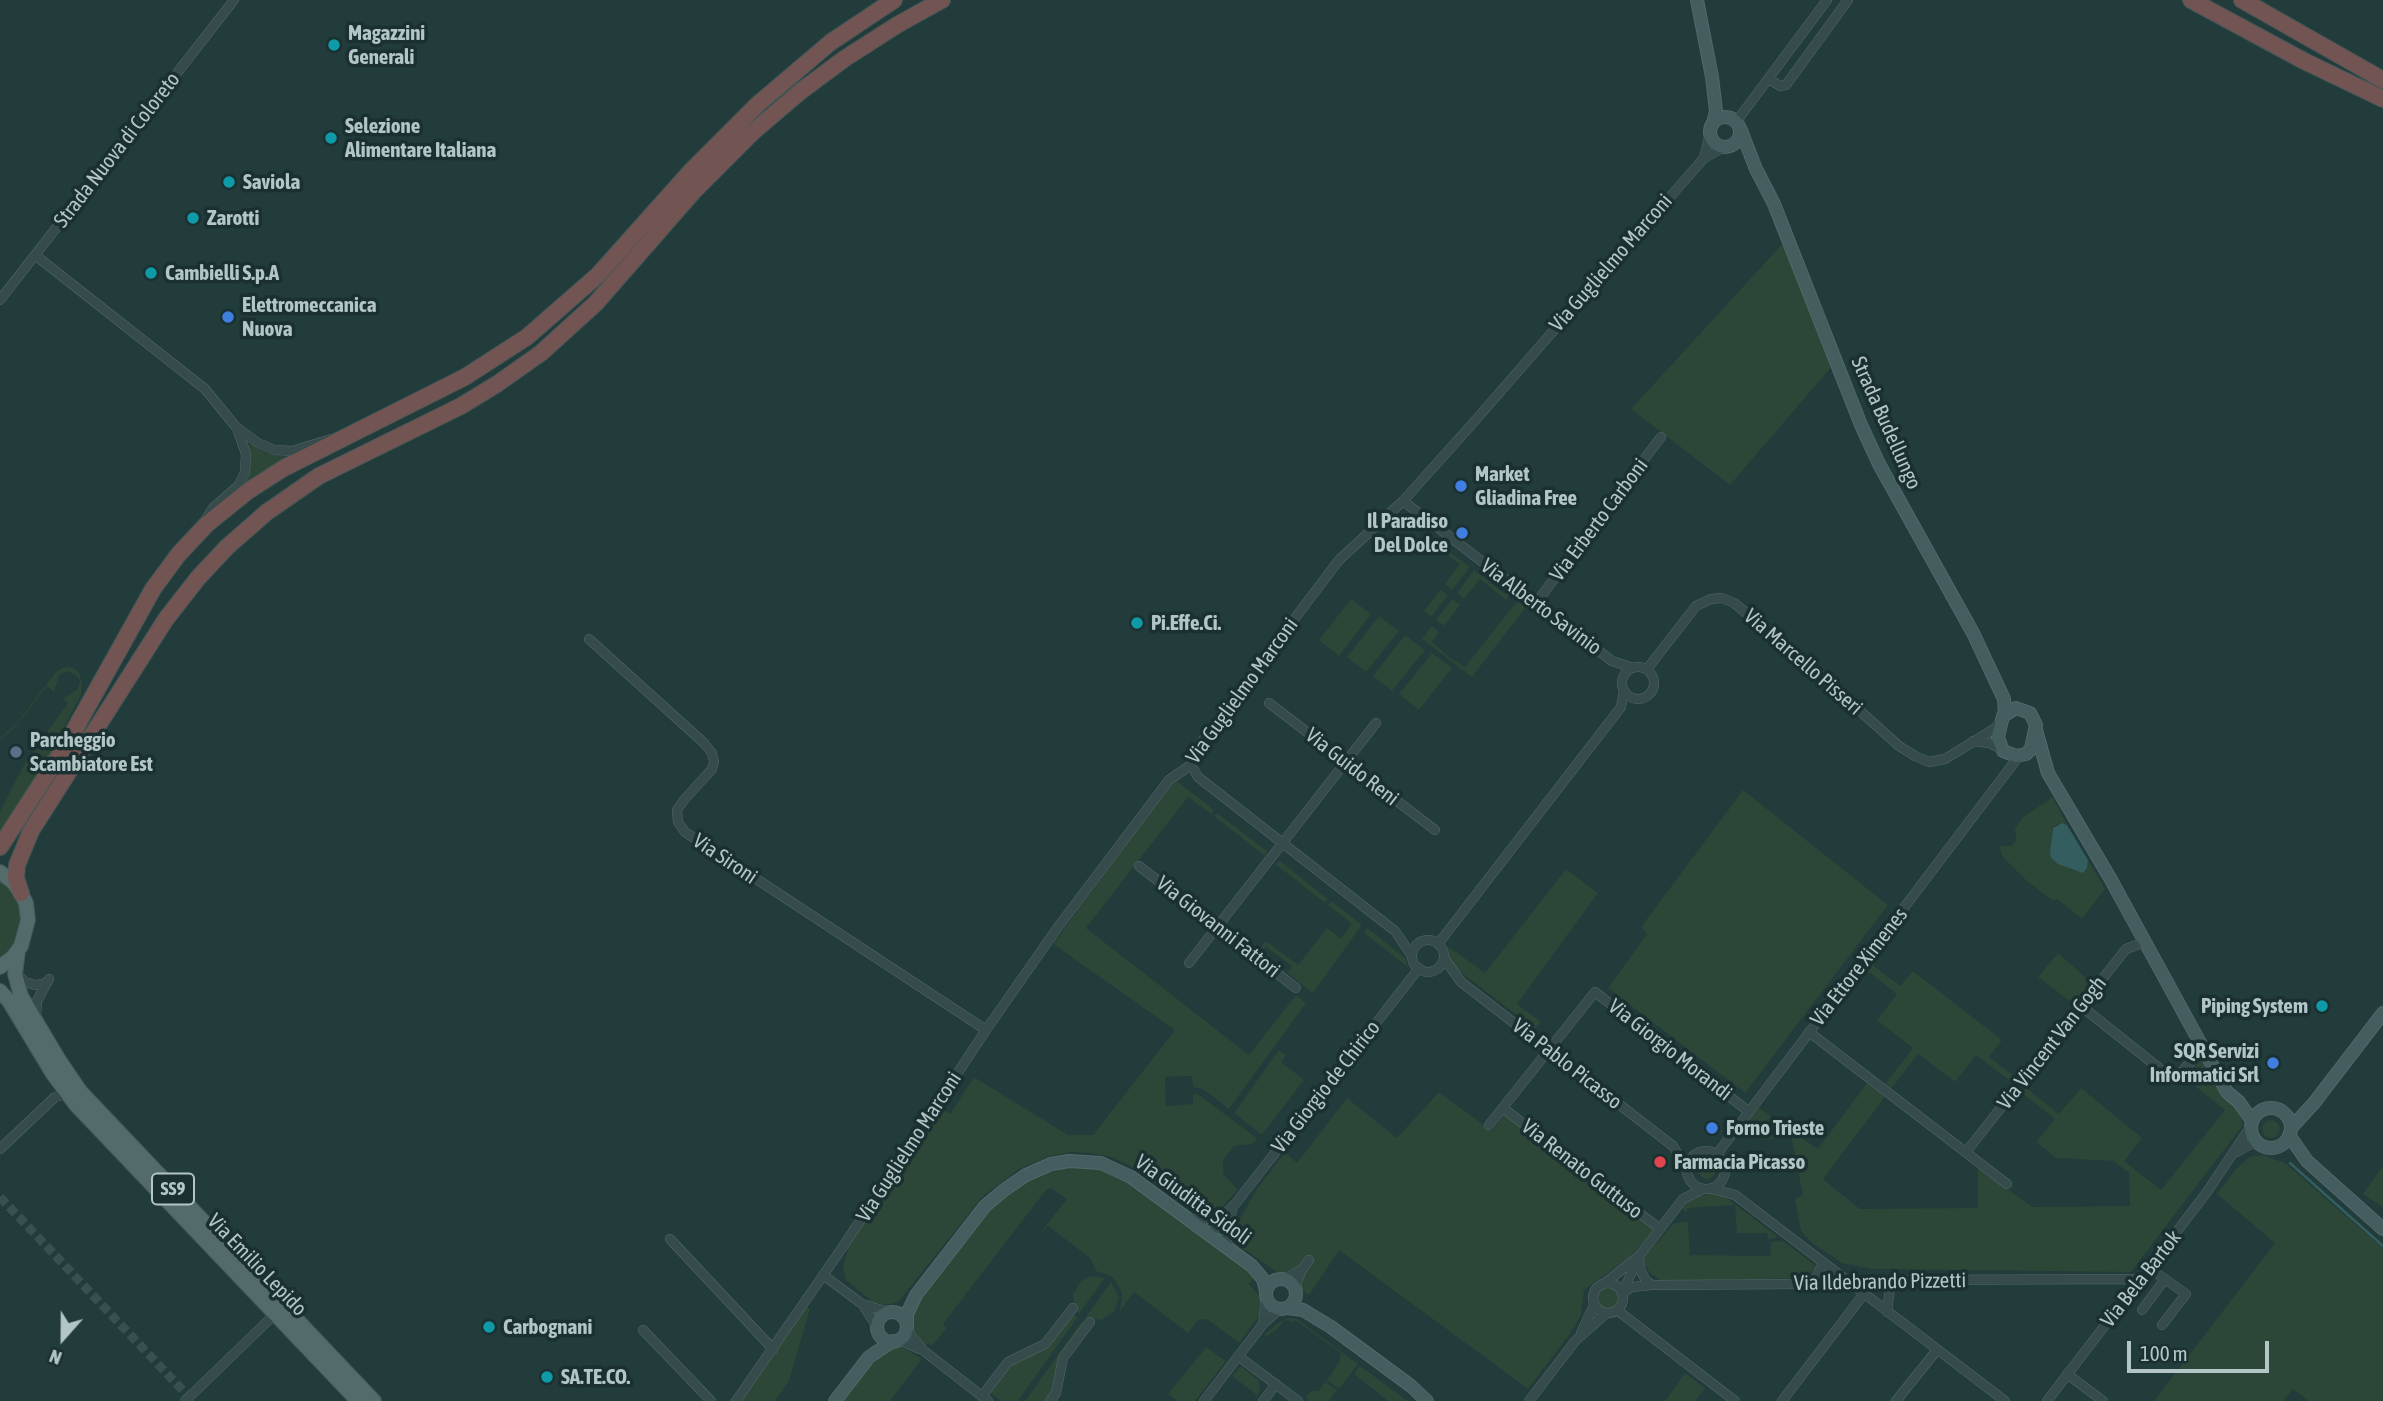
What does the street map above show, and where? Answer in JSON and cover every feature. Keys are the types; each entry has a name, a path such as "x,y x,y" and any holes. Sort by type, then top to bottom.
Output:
{"highway":[{"path":"0,847 66,745 147,598 172,562 200,531 256,485 303,458 465,377 536,330 598,275 705,156 758,104 824,47 894,0"},
{"path":"21,892 16,882 16,869 21,850 31,831 166,619 227,547 267,512 301,488 347,461 461,406 541,352 603,296 686,199 753,132 809,84 844,59 888,30 942,0"},
{"path":"2191,0 2383,99"},
{"path":"2207,0 2383,99"},
{"path":"2242,0 2383,80"},
{"path":"2257,0 2299,24 2352,62"}],"main road":[{"path":"0,872 21,892"},
{"name":"SS9","path":"18,951 28,920 21,892"},
{"path":"0,967 18,951"},
{"name":"Via Emilio Lepido","path":"18,951 17,985 21,996 67,1073 90,1103 374,1401"},
{"name":"Via Emilio Lepido","path":"0,991 68,1094 358,1401"}],"street":[{"name":"Strada Nuova di Coloreto","path":"0,300 234,0"},
{"name":"Strada Budellungo","path":"1697,0 1712,75 1716,111 1712,129 1715,143 1741,156 1756,171"},
{"path":"1726,147 1738,140 1737,124 1827,0"},
{"path":"1769,79 1780,86 1786,85 1848,0"},
{"name":"Strada Budellungo","path":"1712,75 1774,204 1879,464 1973,632 1997,682 2004,699 1998,737 2003,751"},
{"path":"1712,129 1723,118 1737,124"},
{"name":"Via Guglielmo Marconi","path":"736,1401 986,1030 1058,927 1169,780 1191,765 1192,756 1199,745 1339,560 1352,545 1403,501 1703,159 1712,129"},
{"name":"Via Guglielmo Marconi","path":"1703,159 1726,147"},
{"path":"35,255 205,389 236,426 261,445 280,450 295,450 325,439 344,437"},
{"path":"200,531 208,513 235,489 245,472 246,449 236,426"},
{"name":"Via Erberto Carboni","path":"1536,603 1661,437"},
{"name":"Via Alberto Savinio","path":"1403,501 1612,661"},
{"name":"Via Marcello Pisseri","path":"1637,699 1648,696 1654,688 1653,677 1647,670 1696,606 1711,599 1722,598 1734,603 1789,647 1899,746 1929,762 1945,759 1994,729 2003,718"},
{"name":"Via Sironi","path":"589,639 712,753 714,762 710,771 677,810 678,822 685,832 986,1030"},
{"path":"1612,661 1647,670"},
{"path":"1612,661 1624,691 1621,707"},
{"path":"1622,681 1627,671 1633,668"},
{"name":"Strada Budellungo","path":"1997,682 2004,692 2035,720 2048,773 2227,1092 2239,1102 2252,1123 2256,1141"},
{"path":"1624,691 1637,699"},
{"path":"1438,944 1621,707 1637,699"},
{"name":"Via Guido Reni","path":"1269,703 1434,831"},
{"path":"2003,718 2016,708 2028,711"},
{"path":"1189,964 1376,723"},
{"path":"1973,741 1989,743 2003,751 2023,754 2033,744 2036,730"},
{"name":"Via Ettore Ximenes","path":"2001,780 2003,751"},
{"name":"Strada Budellungo","path":"2023,754 2048,773"},
{"name":"Via Ettore Ximenes","path":"1717,1154 2023,754"},
{"path":"1191,765 1198,777 1395,931 1438,944 1443,950 1444,958 1438,967 1432,971 1419,968 1395,931"},
{"name":"Via Giovanni Fattori","path":"1139,866 1296,988"},
{"path":"1412,956 1416,946 1426,940"},
{"name":"Via Vincent Van Gogh","path":"1966,1152 2126,949 2145,943"},
{"name":"Via Pablo Picasso","path":"1444,958 1461,982"},
{"path":"16,968 19,977 30,984 39,985 49,979 36,1004 36,1019 40,1029"},
{"name":"Via Giorgio de Chirico","path":"1188,1219 1211,1219 1234,1205 1419,968"},
{"name":"Via Pablo Picasso","path":"1432,971 1461,982 1674,1146 1693,1152 1717,1154 1724,1163 1725,1174 1735,1195"},
{"name":"Via Giorgio Morandi","path":"1489,1125 1595,992 1748,1111"},
{"path":"2081,1006 2174,1080 2203,1049"},
{"path":"2279,1146 2383,1013"},
{"path":"1809,1032 2007,1184"},
{"path":"0,1149 55,1097 68,1094"},
{"path":"2239,1102 2261,1110 2273,1108 2284,1113 2295,1112 2314,1104"},
{"name":"Via Renato Guttuso","path":"1503,1108 1660,1229"},
{"path":"2252,1123 2261,1110"},
{"path":"2284,1113 2290,1132 2307,1161"},
{"name":"Via Bela Bartok","path":"2047,1401 2233,1155 2252,1123"},
{"path":"2233,1155 2256,1141 2267,1147 2279,1146 2307,1161 2383,1229"},
{"name":"Via Pablo Picasso","path":"1674,1146 1694,1185 1735,1195 2005,1401"},
{"path":"1577,1340 1607,1313 1618,1310 1623,1301 1622,1293 1639,1256 1683,1199 1691,1158 1700,1152"},
{"name":"Via Giuditta Sidoli","path":"907,1325 907,1314 916,1295 985,1206 1010,1185 1051,1164 1083,1160 1111,1167 1131,1177 1252,1266 1288,1285 1332,1328"},
{"path":"1683,1199 1720,1183 1725,1174"},
{"path":"1211,1236 1224,1225 1234,1205"},
{"name":"Via Giorgio de Chirico","path":"1228,1249 1226,1233 1234,1205"},
{"path":"670,1239 773,1349"},
{"path":"1529,1401 1577,1340 1590,1317 1594,1305 1594,1291 1639,1256"},
{"path":"1639,1256 1640,1269 1646,1281 1653,1285"},
{"path":"1288,1285 1308,1260"},
{"path":"1802,1284 1816,1278 1823,1263"},
{"name":"Via Giuditta Sidoli","path":"1252,1266 1263,1279 1271,1306 1303,1310 1332,1328 1411,1386 1427,1401"},
{"path":"2149,1268 2186,1293 2162,1325"},
{"path":"823,1275 862,1304 900,1314 911,1336 923,1351"},
{"path":"2110,1279 2120,1286 2126,1297"},
{"name":"Via Ildebrando Pizzetti","path":"1622,1293 1632,1287 1653,1285 2140,1279"},
{"path":"2142,1310 2165,1279"},
{"path":"1887,1312 1890,1288 1895,1280"},
{"path":"1605,1283 1614,1284 1622,1293"},
{"path":"1263,1324 1270,1284 1288,1285"},
{"path":"1204,1401 1263,1324 1294,1302 1288,1285"},
{"path":"1782,1401 1863,1294"},
{"name":"Via Giuditta Sidoli","path":"890,1312 916,1295"},
{"path":"862,1304 883,1338 904,1342 923,1351 985,1398 1008,1362 1045,1344 1073,1308"},
{"path":"1594,1305 1599,1311 1607,1313"},
{"path":"1618,1310 1735,1401"},
{"path":"868,1358 881,1316 890,1312"},
{"path":"185,1401 275,1314"},
{"path":"1050,1401 1056,1393 1063,1358 1090,1322"},
{"path":"835,1401 868,1358 902,1337 907,1325"},
{"path":"642,1330 711,1401"},
{"path":"1896,1401 1937,1350"},
{"path":"1238,1356 1298,1401"},
{"path":"2067,1374 2103,1401"},
{"path":"1263,1401 1276,1384"}],"green space":[{"path":"1785,241 1833,365 1730,485 1631,409"},
{"path":"249,444 267,453 287,457 247,481 251,460"},
{"path":"1437,539 1439,544 1470,567 1452,590 1445,584 1460,564 1434,546"},
{"path":"1474,570 1505,594 1510,594 1506,600 1480,579 1464,599 1457,593"},
{"path":"1440,590 1448,595 1431,617 1424,611"},
{"path":"1351,599 1371,614 1339,656 1319,640"},
{"path":"1452,599 1460,605 1444,626 1436,620"},
{"path":"1518,600 1526,607 1472,677 1422,639 1432,626 1439,632 1432,642 1465,667"},
{"path":"1379,616 1399,631 1366,672 1347,657"},
{"path":"1405,635 1425,650 1392,691 1373,676"},
{"path":"1432,653 1452,668 1419,710 1399,694"},
{"path":"65,667 74,668 79,673 82,683 81,695 49,756 0,835 0,811 25,763 68,703 63,699 78,689 80,681 77,676 68,671 59,675 54,692 47,686 15,727 0,738 16,724 56,672"},
{"path":"1177,781 1214,810 1211,814 1188,797 1086,928 1249,1055 1296,995 1306,1003 1229,1109 1203,1089 1193,1087 1192,1076 1165,1077 1166,1106 1193,1104 1193,1093 1199,1095 1257,1138 1253,1144 1234,1146 1223,1160 1223,1174 1238,1189 1219,1211 1203,1214 1190,1209 1132,1167 1112,1157 1072,1152 1050,1156 1019,1169 983,1196 899,1301 887,1305 873,1302 846,1280 843,1266 848,1249 846,1248 908,1154 919,1144 922,1133 939,1107 950,1114 974,1077 1068,1135 1093,1135 1175,1030 1053,944 1169,786"},
{"path":"1743,790 1888,905 1745,1093 1608,988 1647,934 1641,927"},
{"path":"2053,797 2067,825 2057,824 2053,828 2050,851 2087,868 2088,860 2105,889 2082,919 2057,899 2053,901 2026,880 2003,857 2000,850 2000,846 2011,846 2016,840 2015,828 2023,817"},
{"path":"1217,813 1267,851 1265,856 1214,816"},
{"path":"1280,861 1328,899 1325,903 1275,864"},
{"path":"1566,869 1598,893 1517,1004 1541,1022 1535,1029 1449,963 1449,947 1485,973"},
{"path":"0,878 7,883 20,903 22,927 12,949 0,960"},
{"path":"1331,901 1362,925 1313,993 1287,973 1292,966 1266,947 1260,953 1258,951 1266,941 1298,965 1327,928 1341,939 1352,924 1328,905"},
{"path":"1367,928 1405,958 1408,967 1364,933"},
{"path":"2058,953 2092,983 2075,1005 2038,977"},
{"path":"1869,962 1900,986 1913,971 2002,1040 1989,1057 2018,1079 2014,1084 1976,1055 1955,1082 1918,1054 1891,1089 1885,1084 1913,1048 1877,1020 1897,994 1864,968"},
{"path":"1279,1050 1286,1055 1281,1062 1304,1080 1262,1135 1234,1113"},
{"path":"2202,1059 2237,1107 2243,1125 2131,1272 1872,1269 1842,1263 1811,1242 1801,1231 1795,1198 1803,1196 1791,1134 1764,1140 1763,1137 1755,1139 1744,1125 1758,1107 1818,1149 1867,1083 1885,1097 1823,1179 1860,1209 1978,1208 1978,1167 2032,1207 2130,1206 2129,1173 2113,1161 2056,1158 2036,1142 2055,1119 2021,1092 2025,1087 2059,1114 2081,1088 2142,1138 2124,1161 2161,1190 2225,1110 2185,1078"},
{"path":"1439,1092 1492,1131 1504,1115 1653,1230 1631,1256 1584,1290 1581,1315 1570,1334 1528,1389 1339,1250 1309,1295 1241,1247 1233,1231 1257,1189 1285,1152 1297,1163 1347,1098 1397,1138"},
{"path":"2271,1120 2277,1123 2280,1129 2277,1135 2271,1138 2265,1135 2262,1129 2265,1123"},
{"path":"2262,1155 2285,1163 2383,1248 2381,1401 2309,1401 2293,1389 2283,1401 2154,1401 2275,1243 2217,1194 2249,1157"},
{"path":"1707,1161 1713,1164 1716,1170 1713,1176 1707,1179 1701,1176 1698,1170 1701,1164"},
{"path":"1069,1166 1094,1167 1123,1178 1256,1275 1249,1284 1261,1298 1260,1315 1239,1343 1207,1319 1198,1320 1188,1333 1134,1292 1120,1311 1122,1293 1113,1277 1096,1271 1090,1258 1048,1226 1036,1238 1067,1199 1050,1188 943,1324 947,1328 932,1346 928,1343 926,1346 918,1340 911,1326 915,1304 978,1222 998,1202 1024,1183 1053,1169"},
{"path":"2383,1166 2383,1207 2363,1194"},
{"path":"1717,1191 1777,1236 1776,1238 1768,1239 1767,1233 1737,1233 1735,1205 1687,1208 1687,1212 1684,1211 1683,1208 1693,1196"},
{"path":"1688,1222 1690,1257 1770,1256 1771,1242 1783,1241 1817,1267 1806,1278 1662,1281 1645,1266 1644,1257 1674,1223"},
{"path":"1091,1276 1105,1278 1079,1314 1074,1305 1073,1294 1081,1281"},
{"path":"1111,1282 1119,1298 1114,1312 1101,1320 1085,1318"},
{"path":"1608,1287 1616,1290 1619,1298 1616,1306 1608,1309 1600,1306 1597,1298 1600,1290"},
{"path":"805,1306 810,1309 789,1381 775,1401 740,1401"},
{"path":"1073,1313 1077,1318 1018,1401 1001,1401 989,1392 1010,1365 1048,1347"},
{"path":"1289,1318 1297,1319 1358,1364 1339,1389 1327,1380 1339,1362 1341,1353 1295,1320 1285,1320 1276,1330 1264,1335 1279,1322"},
{"path":"1082,1321 1085,1323 1059,1357 1052,1392 1045,1401 1025,1401"},
{"path":"1206,1347 1226,1361 1195,1401 1177,1401 1168,1394"},
{"path":"904,1348 922,1359 890,1401 842,1401 870,1364 888,1349"},
{"path":"1241,1366 1259,1381 1258,1396 1232,1376"},
{"path":"1360,1366 1408,1401 1388,1401 1354,1374"},
{"path":"1685,1373 1705,1388 1695,1401 1665,1401"},
{"path":"1325,1382 1337,1390 1329,1401 1309,1401 1306,1397 1311,1391 1318,1391"}],"water":[{"path":"2062,823 2067,825 2088,860 2083,873 2058,864 2051,858 2053,828"}],"waterway":[{"path":"2290,1163 2383,1246"}],"tunnel":[{"path":"0,1197 189,1397"}],"place":[{"name":"Magazzini Generali","path":"334,45"},
{"name":"Selezione Alimentare Italiana","path":"331,138"},
{"name":"Saviola","path":"229,182"},
{"name":"Zarotti","path":"193,218"},
{"name":"Cambielli S.p.A","path":"151,273"},
{"name":"Elettromeccanica Nuova","path":"228,317"},
{"name":"Market Gliadina Free","path":"1461,486"},
{"name":"Il Paradiso Del Dolce","path":"1462,533"},
{"name":"Pi.Effe.Ci.","path":"1137,623"},
{"name":"Parcheggio Scambiatore Est","path":"16,752"},
{"name":"Piping System","path":"2322,1006"},
{"name":"SQR Servizi Informatici Srl","path":"2273,1063"},
{"name":"Forno Trieste","path":"1712,1128"},
{"name":"Farmacia Picasso","path":"1660,1162"},
{"name":"Carbognani","path":"489,1327"},
{"name":"SA.TE.CO.","path":"547,1377"}]}
